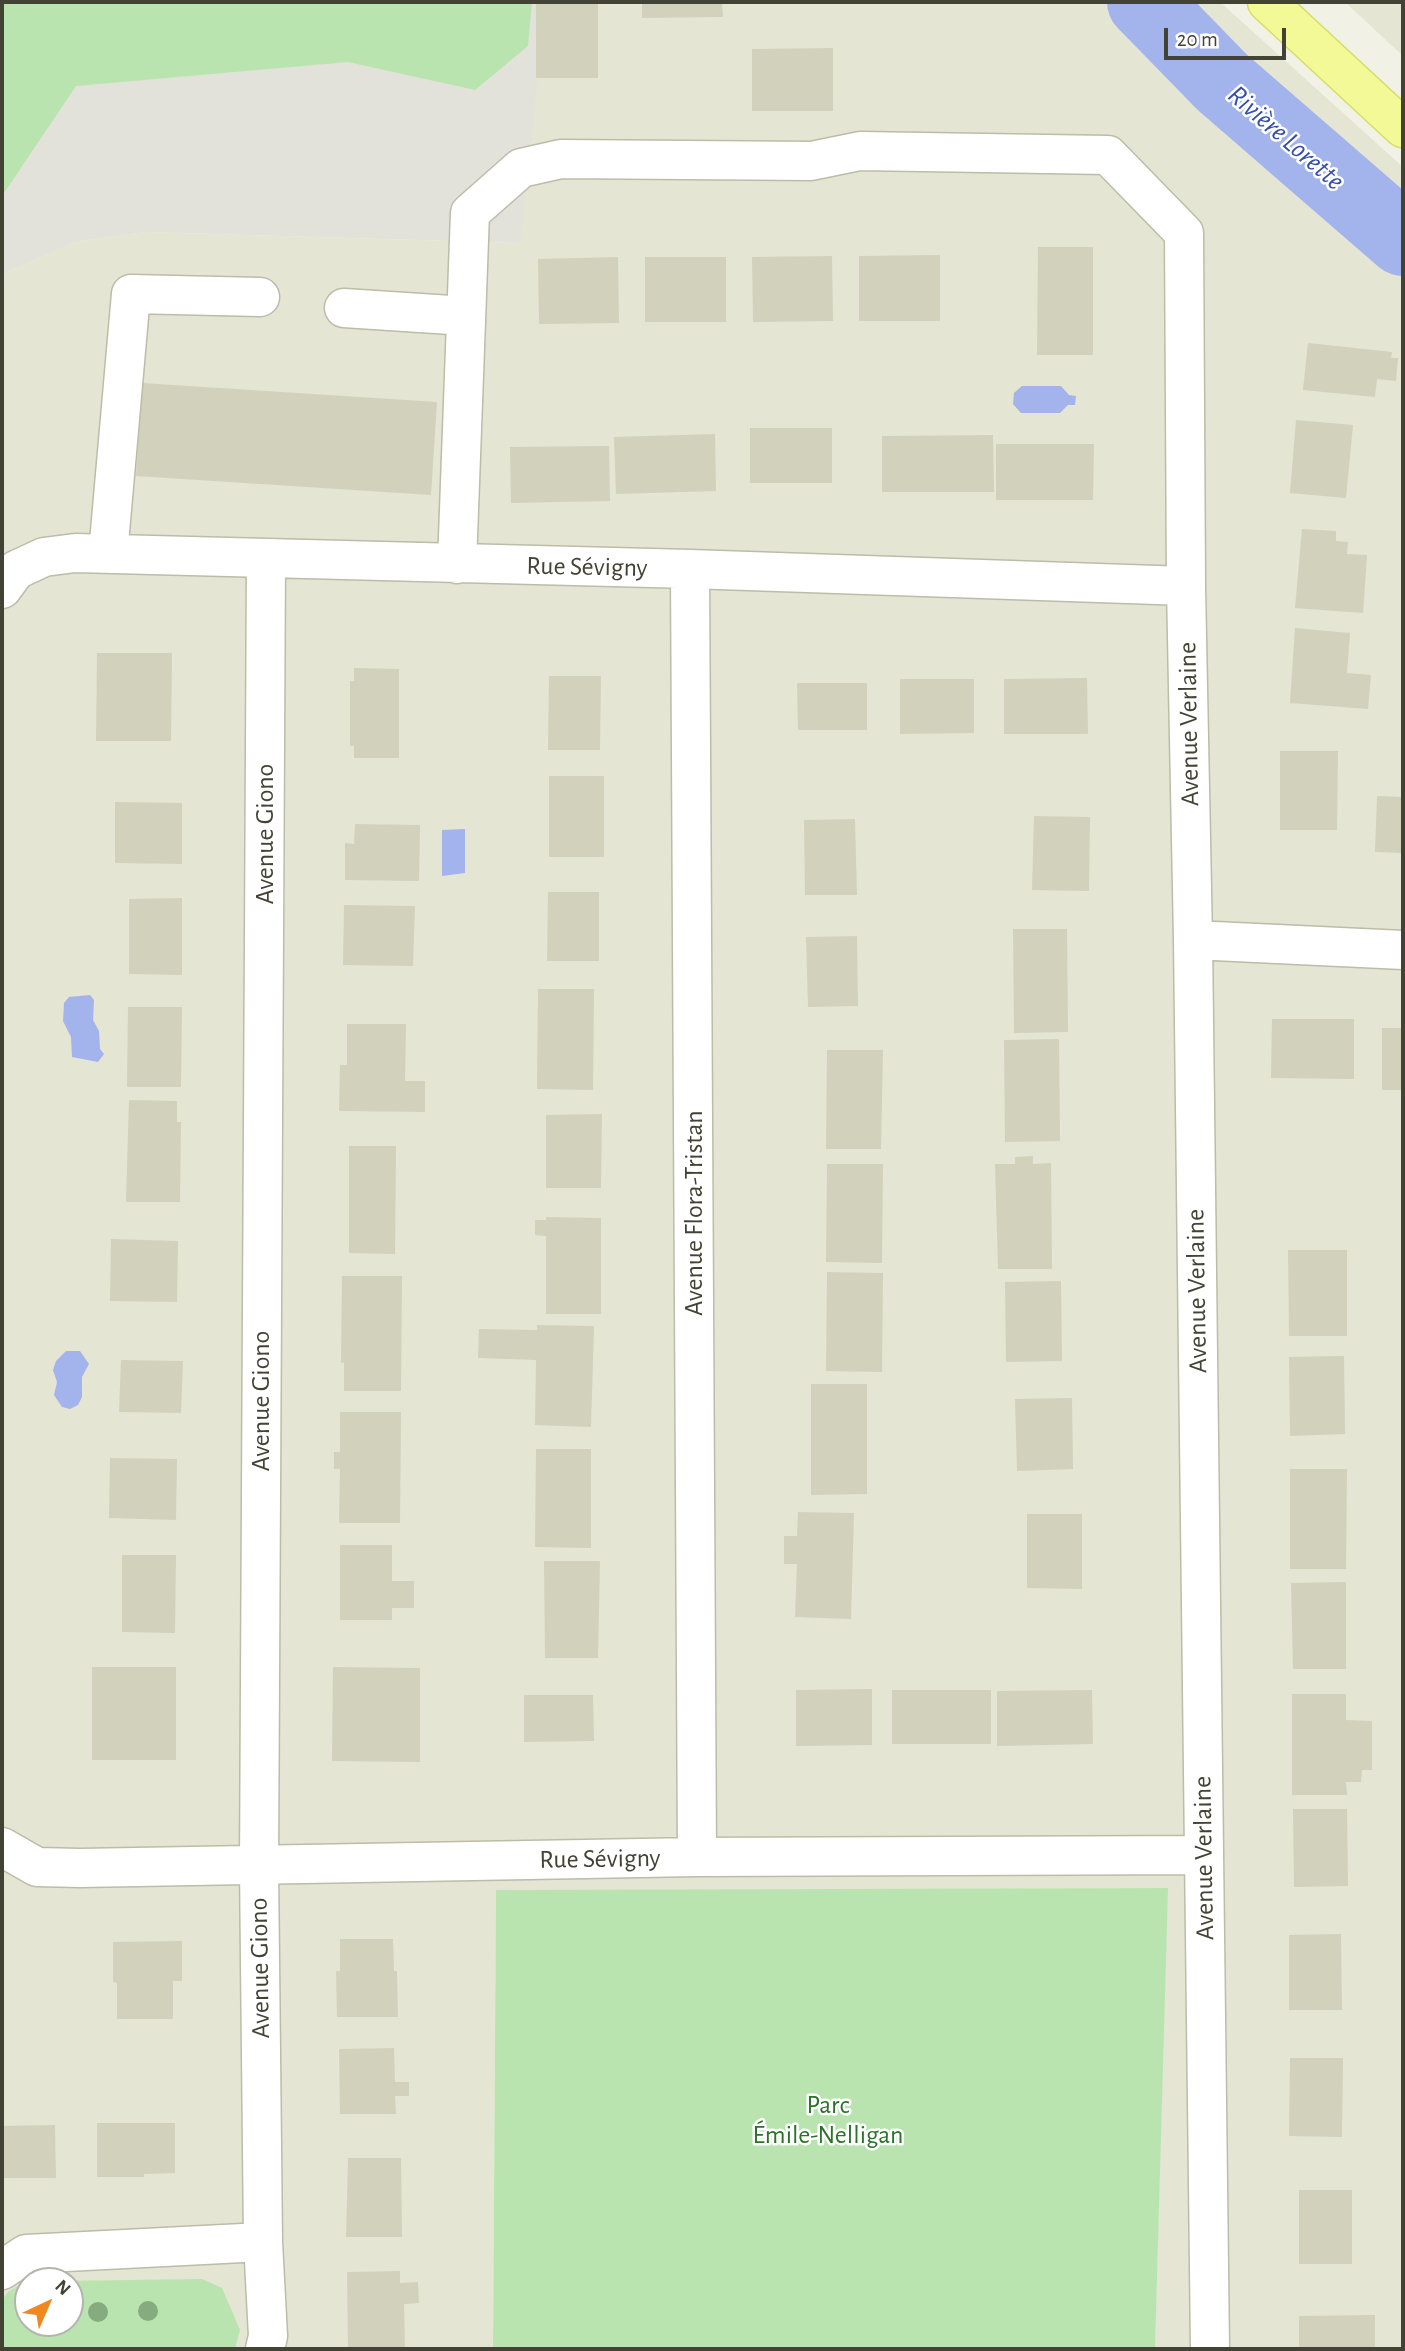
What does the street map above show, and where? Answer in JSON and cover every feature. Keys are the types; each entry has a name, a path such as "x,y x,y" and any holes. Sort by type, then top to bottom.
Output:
{"main road":[{"path":"1267,2 1403,128"}],"street":[{"name":"Avenue Verlaine","path":"466,316 470,213 521,168 561,159 811,161 860,152 1108,155 1184,233 1186,586 1193,940 1210,2349"},
{"path":"108,554 131,295 260,297"},
{"path":"344,308 466,316 457,564"},
{"name":"Rue Sévigny","path":"2,589 16,569 44,557 75,553 690,569 1186,586"},
{"name":"Avenue Giono","path":"265,2349 268,2336 263,2242 258,1866 267,559"},
{"name":"Avenue Flora-Tristan","path":"690,569 697,1857"},
{"path":"1193,940 1403,950"},
{"name":"Rue Sévigny","path":"2,1847 37,1867 258,1866 697,1857 1203,1855"},
{"path":"2,2270 26,2254 263,2242"}],"shaded area":[{"path":"2,2 546,2 520,243 146,232 78,241 2,274"},
{"path":"546,2 1220,2 1403,167 1403,2349 1155,2349 1167,1888 496,1891 493,2349 2,2349 2,274 78,241 146,232 519,243"},
{"path":"1345,2 1403,2 1403,56"}],"green space":[{"path":"2,2 532,2 528,46 475,90 348,62 76,86 2,196"},
{"name":"Parc Émile-Nelligan","path":"1168,1888 1155,2349 493,2349 496,1890"},
{"path":"202,2279 222,2288 240,2330 235,2349 2,2349 2,2300 14,2288 14,2337 84,2337 84,2281"}],"water":[{"path":"1022,386 1061,386 1069,395 1076,396 1075,405 1068,405 1060,413 1021,413 1013,404 1014,393"},
{"path":"465,829 465,873 442,876 442,830"},
{"path":"90,995 94,1000 93,1020 99,1031 100,1049 104,1054 98,1062 72,1057 71,1037 63,1021 64,1003 69,997"},
{"path":"66,1351 80,1351 89,1364 82,1377 82,1397 78,1405 70,1409 62,1407 54,1395 57,1382 53,1370 56,1361"}],"building":[{"path":"536,2 598,2 598,78 536,78"},
{"path":"642,2 722,2 723,17 642,18"},
{"path":"833,48 833,111 752,111 752,49"},
{"path":"1038,247 1093,247 1093,355 1037,355"},
{"path":"940,255 940,321 859,321 859,256"},
{"path":"832,256 833,321 753,322 752,257"},
{"path":"618,257 619,323 539,324 538,259"},
{"path":"645,257 726,257 726,322 645,322"},
{"path":"1308,343 1392,352 1391,358 1398,358 1396,381 1377,379 1375,397 1303,390"},
{"path":"142,383 437,402 431,495 136,476"},
{"path":"1296,420 1353,425 1346,498 1290,493"},
{"path":"750,428 832,428 832,483 750,483"},
{"path":"715,434 716,491 616,494 614,437"},
{"path":"993,435 994,492 882,492 882,436"},
{"path":"996,444 1094,444 1093,500 996,500"},
{"path":"609,446 610,501 511,503 510,447"},
{"path":"1302,529 1336,531 1336,541 1348,542 1347,554 1367,555 1363,613 1295,608"},
{"path":"1295,628 1350,633 1347,673 1371,675 1368,709 1290,703"},
{"path":"97,653 172,653 171,741 96,741"},
{"path":"354,668 399,669 399,758 354,758 354,746 350,746 350,681 354,681"},
{"path":"549,676 601,676 600,750 548,750"},
{"path":"1087,678 1088,734 1004,734 1004,679"},
{"path":"900,679 974,679 974,733 900,734"},
{"path":"797,683 867,683 867,730 798,730"},
{"path":"1280,751 1338,751 1337,830 1280,830"},
{"path":"549,776 604,776 604,857 549,857"},
{"path":"1377,796 1403,797 1403,853 1375,852"},
{"path":"115,802 182,803 182,864 115,863"},
{"path":"1034,816 1090,817 1089,891 1032,890"},
{"path":"855,819 857,895 805,895 804,820"},
{"path":"355,824 420,825 419,881 345,880 345,843 354,844"},
{"path":"548,892 599,892 599,961 547,961"},
{"path":"182,898 182,975 129,974 129,899"},
{"path":"344,905 415,906 413,966 343,965"},
{"path":"1013,929 1067,929 1068,1032 1014,1033"},
{"path":"857,936 858,1006 808,1007 806,937"},
{"path":"538,989 594,989 593,1090 537,1089"},
{"path":"128,1007 182,1007 181,1087 127,1087"},
{"path":"1272,1019 1354,1019 1354,1079 1271,1078"},
{"path":"347,1024 406,1024 405,1081 425,1081 425,1112 339,1111 340,1065 347,1065"},
{"path":"1382,1028 1403,1028 1403,1090 1382,1090"},
{"path":"1059,1039 1060,1141 1005,1142 1004,1040"},
{"path":"827,1050 883,1050 881,1149 826,1149"},
{"path":"129,1100 177,1101 177,1122 181,1122 180,1202 126,1202"},
{"path":"602,1114 601,1188 546,1188 546,1115"},
{"path":"349,1146 396,1146 395,1254 349,1253"},
{"path":"1033,1156 1033,1164 1051,1163 1052,1269 998,1269 995,1164 1015,1164 1015,1157"},
{"path":"827,1164 883,1164 882,1263 826,1262"},
{"path":"546,1217 601,1218 601,1314 546,1314 546,1236 535,1235 535,1220 546,1220"},
{"path":"111,1239 178,1241 177,1302 110,1301"},
{"path":"1288,1250 1347,1250 1347,1336 1289,1336"},
{"path":"827,1272 883,1273 882,1372 826,1371"},
{"path":"342,1276 402,1276 401,1391 344,1391 344,1362 341,1363"},
{"path":"1061,1281 1062,1361 1006,1362 1005,1282"},
{"path":"537,1325 594,1326 591,1427 535,1425 536,1360 478,1358 479,1329 537,1330"},
{"path":"1344,1356 1345,1434 1290,1436 1289,1357"},
{"path":"121,1360 183,1361 181,1413 119,1412"},
{"path":"811,1384 867,1384 867,1494 811,1495"},
{"path":"1072,1398 1073,1469 1017,1471 1015,1399"},
{"path":"340,1412 401,1412 400,1523 339,1523 340,1469 334,1469 334,1452 340,1452"},
{"path":"536,1449 591,1449 591,1548 535,1547"},
{"path":"110,1458 177,1459 176,1520 109,1518"},
{"path":"1290,1469 1347,1469 1346,1569 1290,1569"},
{"path":"798,1512 854,1513 851,1619 795,1617 797,1564 784,1564 784,1536 797,1536"},
{"path":"1027,1514 1082,1514 1082,1589 1027,1588"},
{"path":"340,1545 392,1545 392,1581 414,1581 414,1608 392,1608 392,1620 340,1620"},
{"path":"122,1555 176,1555 175,1633 122,1632"},
{"path":"544,1561 600,1561 598,1658 545,1658"},
{"path":"1346,1582 1346,1669 1293,1669 1291,1583"},
{"path":"92,1667 176,1667 176,1760 92,1760"},
{"path":"333,1667 420,1668 420,1762 332,1761"},
{"path":"872,1689 872,1745 796,1746 796,1690"},
{"path":"892,1690 991,1690 991,1744 892,1744"},
{"path":"1092,1690 1093,1744 997,1746 997,1691"},
{"path":"1292,1694 1346,1694 1346,1720 1372,1721 1372,1770 1362,1770 1361,1782 1346,1782 1347,1795 1292,1795"},
{"path":"524,1695 593,1695 594,1741 524,1742"},
{"path":"1293,1809 1347,1809 1348,1886 1294,1887"},
{"path":"1341,1934 1342,2010 1289,2010 1289,1935"},
{"path":"340,1939 393,1939 398,2017 337,2017 336,1971 340,1971"},
{"path":"182,1941 182,1981 173,1981 173,2019 117,2019 113,1942"},
{"path":"394,2048 395,2082 409,2082 409,2096 395,2096 396,2114 340,2114 339,2049"},
{"path":"1290,2058 1343,2058 1342,2137 1289,2136"},
{"path":"97,2123 175,2123 175,2173 144,2174 144,2177 97,2177"},
{"path":"55,2125 56,2178 2,2178 2,2126"},
{"path":"348,2158 401,2158 402,2237 346,2237"},
{"path":"1299,2190 1352,2190 1352,2264 1299,2264"},
{"path":"400,2271 400,2283 418,2282 419,2303 404,2304 405,2348 348,2349 347,2272"},
{"path":"1375,2315 1375,2349 1299,2349 1299,2316"}],"waterway":[{"name":"Rivière Lorette","path":"1144,2 1222,82 1403,239"}]}
